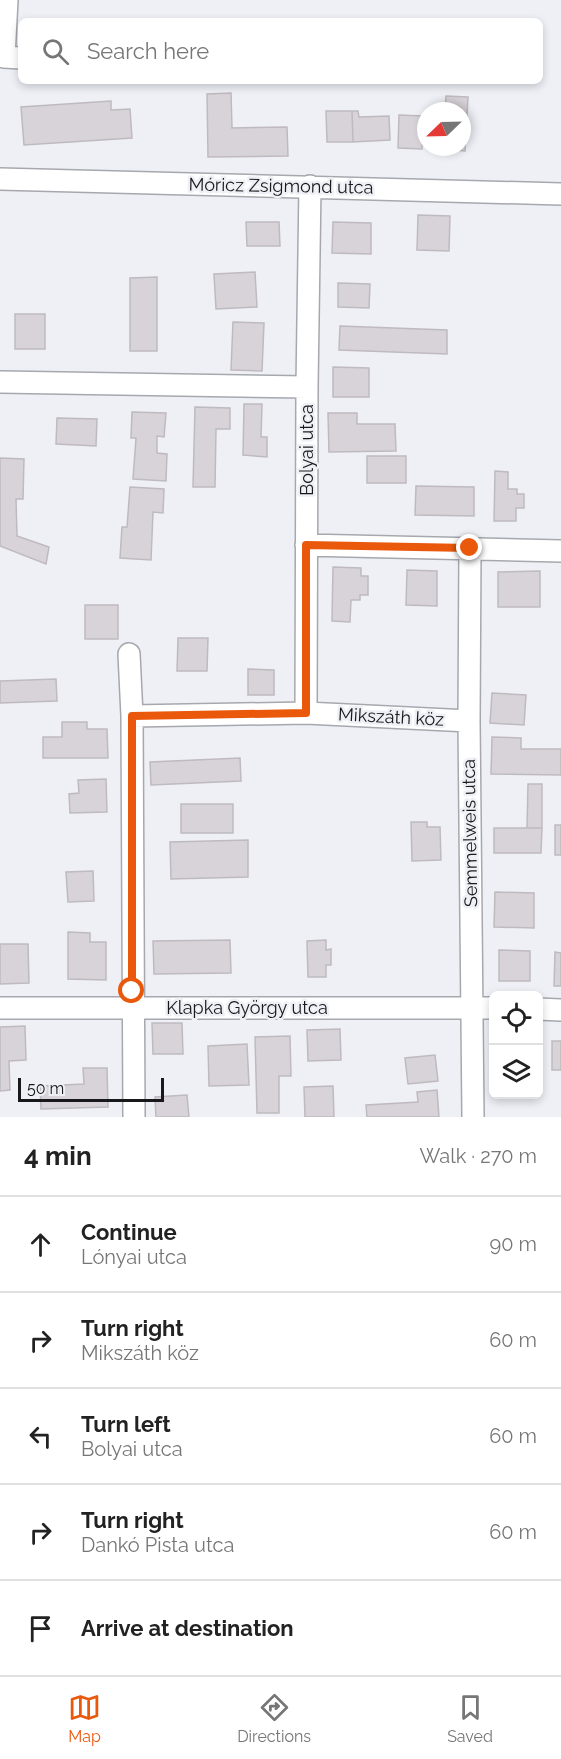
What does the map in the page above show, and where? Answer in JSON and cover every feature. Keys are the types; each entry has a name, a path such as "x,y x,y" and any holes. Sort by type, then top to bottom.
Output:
{"street":[{"path":"7,0 4,57 18,58"},
{"name":"Móricz Zsigmond utca","path":"0,179 561,194"},
{"name":"Bolyai utca","path":"306,713 310,186"},
{"path":"0,382 307,387"},
{"path":"306,545 561,551"},
{"name":"Semmelweis utca","path":"470,548 469,721 473,1117"},
{"path":"129,654 132,716 134,1117"},
{"name":"Mikszáth köz","path":"132,716 306,713 469,721"},
{"name":"Klapka György utca","path":"0,1008 489,1008"},
{"path":"543,1010 561,1010"}],"building":[{"path":"231,93 232,128 287,127 288,156 208,157 207,94"},
{"path":"446,96 468,97 468,102 446,102"},
{"path":"111,101 111,110 130,109 132,138 24,145 21,107"},
{"path":"326,111 352,111 353,142 327,142"},
{"path":"352,111 358,111 359,117 389,116 390,140 353,142"},
{"path":"399,115 417,116 417,149 398,148"},
{"path":"418,215 450,216 449,251 417,250"},
{"path":"246,222 279,222 280,246 247,246"},
{"path":"333,222 371,223 371,254 332,253"},
{"path":"255,272 257,307 216,309 214,274"},
{"path":"157,277 157,351 130,351 130,278"},
{"path":"338,283 370,284 369,308 338,307"},
{"path":"15,314 45,314 45,349 15,349"},
{"path":"233,322 264,323 262,371 231,370"},
{"path":"340,326 447,330 447,354 339,350"},
{"path":"333,367 369,368 369,397 333,397"},
{"path":"244,404 262,404 261,437 267,437 267,457 243,455"},
{"path":"195,407 230,408 230,429 216,429 215,487 193,487"},
{"path":"132,412 166,413 164,437 157,436 157,453 167,454 166,481 133,479 136,438 131,438"},
{"path":"328,413 357,413 357,424 395,424 396,451 329,452"},
{"path":"57,418 97,419 96,446 56,444"},
{"path":"367,456 406,456 406,483 367,483"},
{"path":"0,458 24,459 23,499 16,499 17,536 49,547 46,564 0,546"},
{"path":"495,471 508,472 508,489 517,489 517,494 524,494 524,508 516,508 516,521 494,521"},
{"path":"416,486 474,487 474,516 415,515"},
{"path":"130,487 164,489 163,513 153,512 151,560 120,558 122,527 127,527"},
{"path":"333,567 361,568 361,576 368,576 368,595 360,595 360,600 351,600 350,622 332,621"},
{"path":"407,570 437,571 437,606 406,605"},
{"path":"540,571 540,607 498,607 498,572"},
{"path":"85,605 118,605 118,639 85,639"},
{"path":"178,638 208,638 207,671 177,671"},
{"path":"248,669 274,670 274,695 248,695"},
{"path":"56,679 57,701 0,703 0,681"},
{"path":"492,693 526,695 524,725 490,723"},
{"path":"62,722 87,722 87,729 107,729 108,758 43,758 43,737 62,737"},
{"path":"492,737 521,738 521,749 561,749 561,775 491,774"},
{"path":"240,758 241,781 151,785 150,762"},
{"path":"106,779 107,812 70,813 69,794 79,793 78,780"},
{"path":"528,784 542,784 542,828 527,828"},
{"path":"181,804 233,804 233,833 181,833"},
{"path":"411,822 427,822 427,827 440,827 441,860 412,861"},
{"path":"555,825 561,825 561,855 555,855"},
{"path":"494,828 542,828 541,853 494,853"},
{"path":"248,840 248,877 171,879 170,842"},
{"path":"93,871 94,901 68,902 66,872"},
{"path":"495,892 534,893 534,928 494,927"},
{"path":"68,932 90,933 90,942 106,942 106,980 68,979"},
{"path":"230,940 231,973 154,974 153,941"},
{"path":"326,940 326,950 331,949 331,965 326,965 326,977 308,977 307,941"},
{"path":"0,944 28,944 29,983 0,984"},
{"path":"499,950 530,951 530,981 499,981"},
{"path":"555,952 561,953 561,986 554,986"},
{"path":"152,1023 182,1023 183,1054 153,1054"},
{"path":"25,1026 26,1060 9,1061 10,1090 0,1091 0,1027"},
{"path":"340,1029 341,1060 308,1061 307,1030"},
{"path":"290,1036 291,1076 279,1076 279,1113 257,1113 255,1037"},
{"path":"552,1041 561,1041 561,1070 552,1070"},
{"path":"247,1044 249,1085 209,1086 208,1046"},
{"path":"435,1055 438,1081 408,1084 405,1058"},
{"path":"83,1068 107,1068 108,1107 41,1109 40,1086 84,1084"},
{"path":"333,1086 334,1117 305,1117 304,1087"},
{"path":"437,1090 439,1117 367,1117 366,1105 418,1102 417,1092"},
{"path":"187,1095 189,1117 156,1117 155,1097"}],"route":[{"path":"132,991 132,716 306,713 306,545 470,548"}]}
